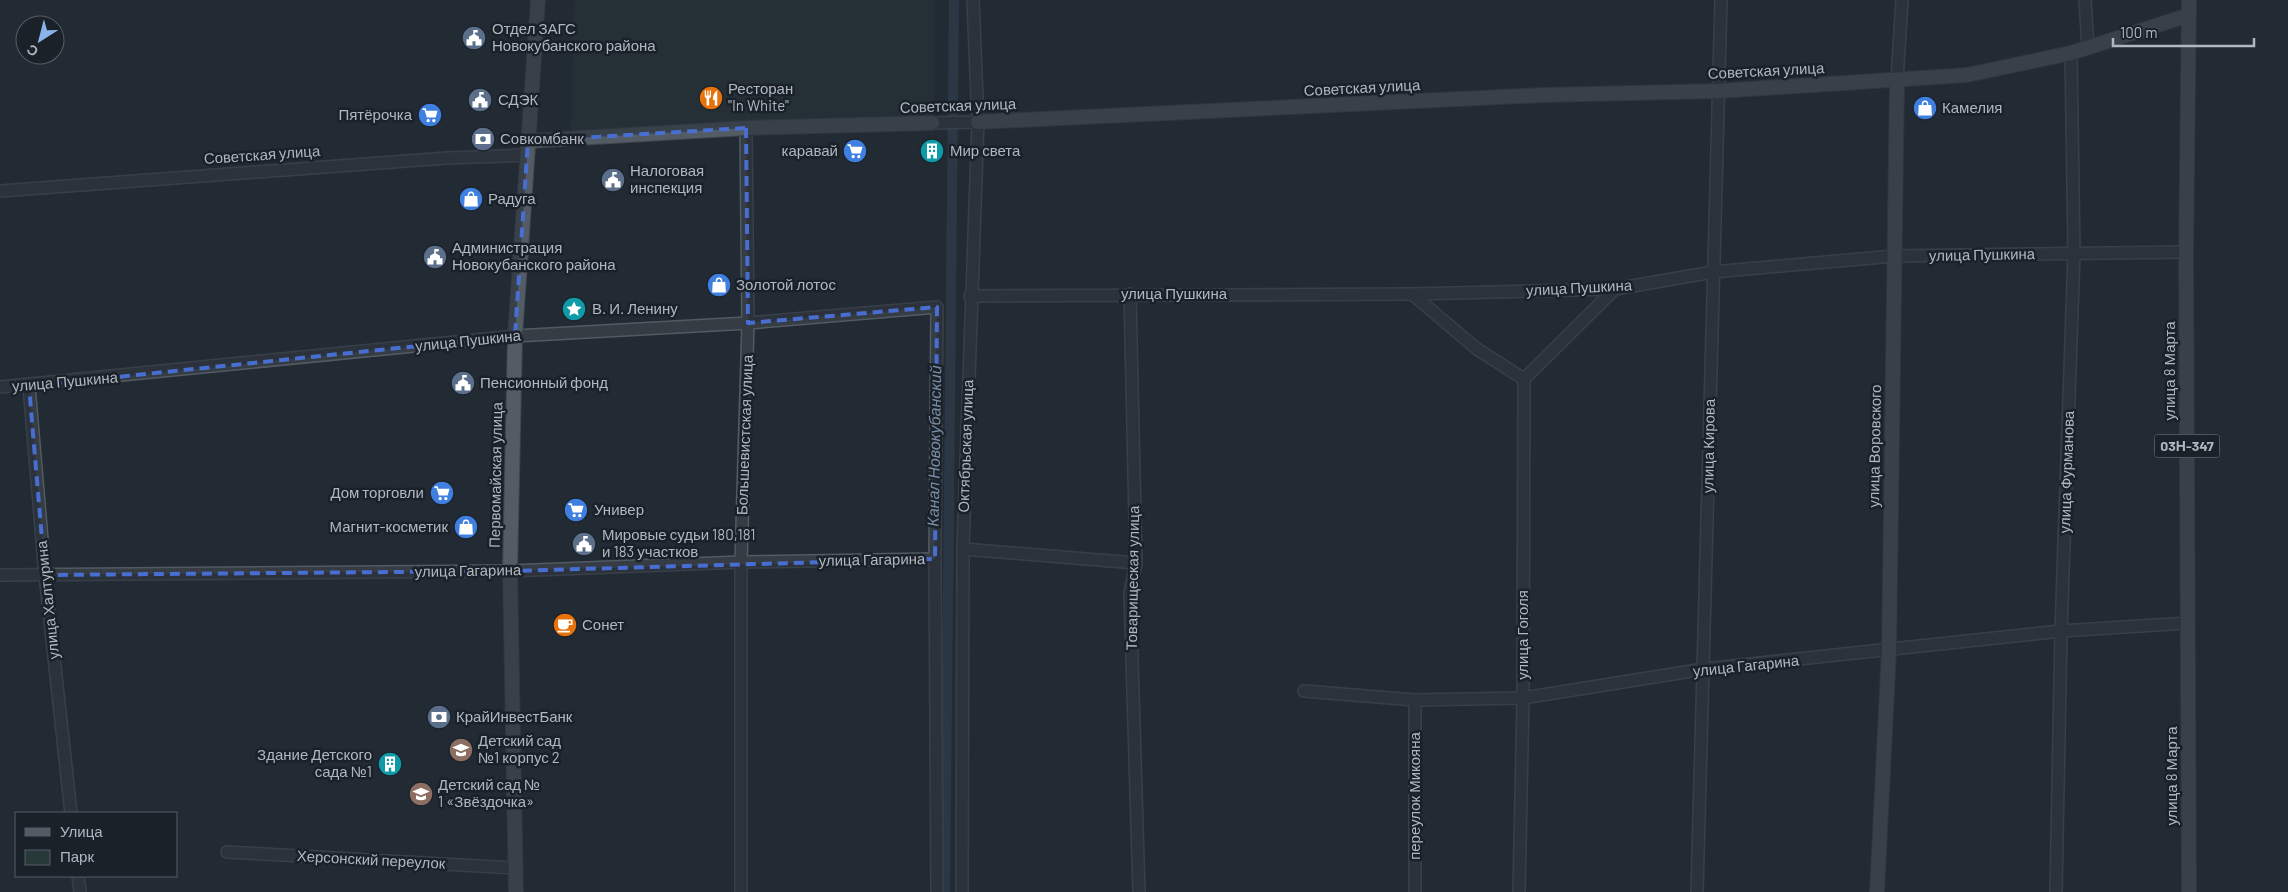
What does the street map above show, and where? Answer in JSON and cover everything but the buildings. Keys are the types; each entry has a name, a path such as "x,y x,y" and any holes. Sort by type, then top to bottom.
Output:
{"main road":[{"name":"Первомайская улица","path":"516,892 510,571 515,336 538,0"},
{"name":"улица 8 Марта","path":"2189,0 2186,252 2189,892"},
{"name":"Советская улица","path":"978,122 1544,95 1718,91 1967,75 2072,53 2189,15"},
{"name":"улица Воровского","path":"1877,892 1889,650 1897,80"},
{"name":"Советская улица","path":"527,148 746,128 932,123"}],"street":[{"name":"Октябрьская улица","path":"962,892 963,550 970,296 978,122 973,0"},
{"name":"улица Кирова","path":"1697,892 1720,0"},
{"name":"улица Воровского","path":"1897,80 1902,0"},
{"path":"2085,0 2088,47"},
{"name":"улица Фурманова","path":"2056,892 2061,631 2074,253 2072,53"},
{"name":"Советская улица","path":"932,123 978,122"},
{"name":"Большевистская улица","path":"741,892 741,562 748,322 746,128"},
{"name":"Советская улица","path":"0,191 447,158 527,148"},
{"name":"улица Пушкина","path":"970,296 1412,294 1615,289 1713,272 1894,256 2186,252"},
{"path":"1412,294 1477,349 1524,379 1615,289"},
{"name":"Товарищеская улица","path":"1130,294 1136,563 1130,593 1139,892"},
{"name":"Октябрьская улица","path":"937,892 935,559 938,307"},
{"name":"улица Пушкина","path":"0,387 29,386 515,336 748,322 938,307"},
{"name":"улица Гоголя","path":"1519,892 1523,698 1524,379"},
{"name":"улица Халтурина","path":"29,386 45,575 71,812"},
{"path":"963,550 1136,563"},
{"name":"улица Гагарина","path":"0,575 510,571 741,562 935,559"},
{"name":"улица Гагарина","path":"1304,691 1415,700 1523,698 1704,669 2061,631 2188,623"},
{"name":"переулок Микояна","path":"1415,700 1415,892"},
{"name":"Херсонский переулок","path":"227,852 515,868"},
{"path":"78,877 80,892"}],"highlighted area":[{"path":"746,128 748,323 937,307 935,559 510,571 45,575 29,386 515,336 528,141"}],"green space":[{"path":"574,0 935,0 934,115 571,133"}],"waterway":[{"name":"Канал Новокубанский","path":"945,892 954,0"}],"place":[{"name":"Отдел ЗАГС Новокубанского района","path":"474,38"},
{"name":"Ресторан \"In White\"","path":"711,98"},
{"name":"СДЭК","path":"480,100"},
{"name":"Камелия","path":"1925,108"},
{"name":"Пятёрочка","path":"430,115"},
{"name":"Совкомбанк","path":"483,139"},
{"name":"каравай","path":"855,151"},
{"name":"Мир света","path":"932,151"},
{"name":"Налоговая инспекция","path":"613,180"},
{"name":"Радуга","path":"471,199"},
{"name":"Администрация Новокубанского района","path":"435,257"},
{"name":"Золотой лотос","path":"719,285"},
{"name":"В. И. Ленину","path":"574,309"},
{"name":"Пенсионный фонд","path":"463,383"},
{"name":"Дом торговли","path":"442,493"},
{"name":"Универ","path":"576,510"},
{"name":"Магнит-косметик","path":"466,527"},
{"name":"Мировые судьи 180,181 и 183 участков","path":"584,544"},
{"name":"Сонет","path":"565,625"},
{"name":"КрайИнвестБанк","path":"439,717"},
{"name":"Детский сад №1 корпус 2","path":"461,750"},
{"name":"Здание Детского сада №1","path":"390,764"},
{"name":"Детский сад № 1 «Звёздочка»","path":"421,794"}]}
